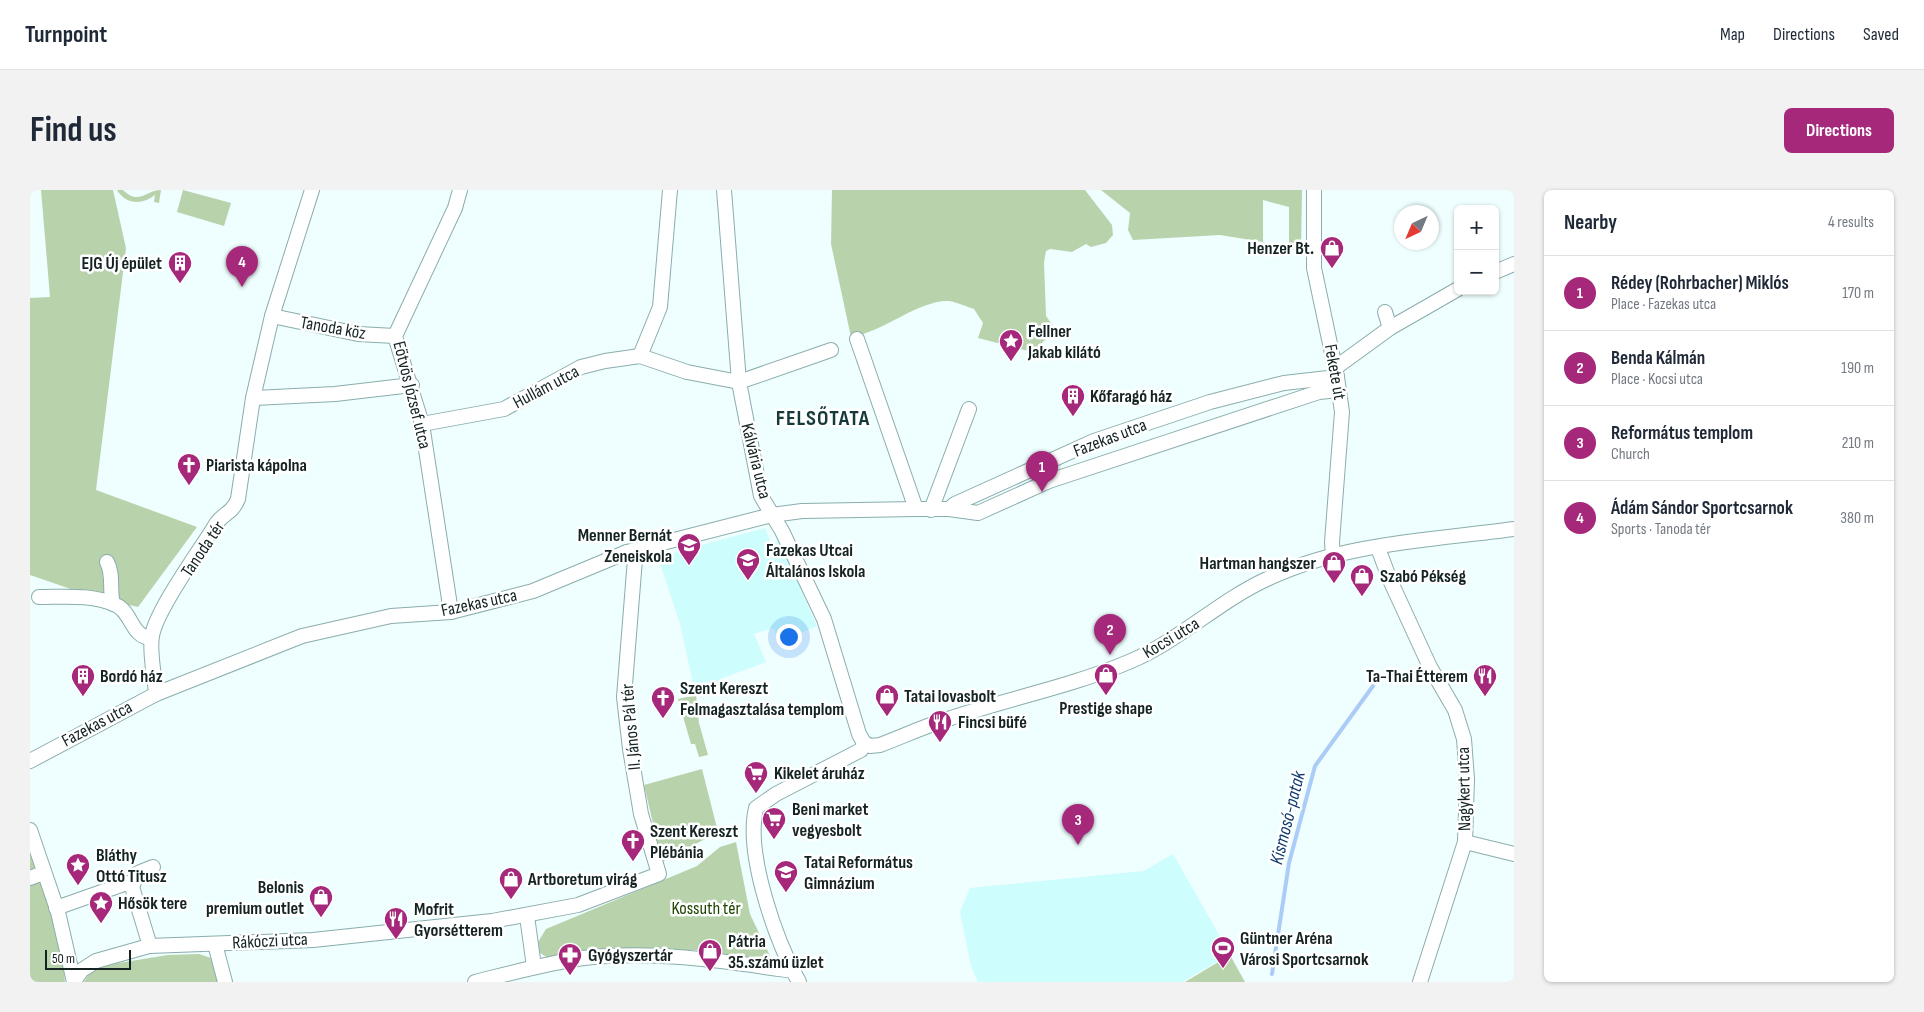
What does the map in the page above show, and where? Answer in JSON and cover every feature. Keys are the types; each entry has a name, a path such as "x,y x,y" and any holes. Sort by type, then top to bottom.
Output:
{"street":[{"name":"Tanoda tér","path":"156,694 151,638 169,600 218,521 233,511 238,499 253,398 272,316 312,190"},
{"name":"Eötvös József utca","path":"451,612 422,424 412,386 395,336 455,208 460,190"},
{"path":"640,356 660,307 670,190"},
{"name":"Kálvária utca","path":"724,190 739,382 761,496 824,618 859,734 864,743"},
{"name":"Fekete út","path":"1314,190 1314,268 1337,378 1342,412 1332,542 1333,556"},
{"path":"1499,270 1514,264"},
{"path":"1337,378 1390,328 1454,291"},
{"path":"1385,312 1390,328"},
{"name":"Tanoda köz","path":"272,316 358,334 395,336"},
{"path":"857,339 916,509"},
{"path":"739,382 831,350"},
{"name":"Hullám utca","path":"422,424 504,409 581,367 604,361 640,356 687,372 739,382"},
{"name":"Fazekas utca","path":"949,509 955,504 1094,441 1210,402 1284,383 1337,378"},
{"name":"Fazekas utca","path":"30,761 156,694 302,636 391,616 451,612 533,591 627,552 772,515 802,511 916,509 949,509 978,513 1056,478 1319,392 1337,378"},
{"path":"253,398 335,394 412,386"},
{"path":"931,510 969,409"},
{"name":"Kocsi utca","path":"864,743 870,746 880,745 950,718 1045,691 1131,661 1161,645 1264,580 1285,570 1333,556 1514,529"},
{"name":"Nagykert utca","path":"1378,548 1390,580 1430,667 1455,710 1464,739 1467,779 1465,842 1420,982"},
{"name":"II. János Pál tér","path":"527,916 578,905 659,874 642,814 630,749 624,697 635,559 627,552"},
{"path":"107,562 111,570 110,595 113,604"},
{"path":"39,597 94,597 123,609 136,631 145,638 151,638"},
{"path":"796,976 781,947 762,881 753,835 753,820 756,808 776,794 862,750 864,743"},
{"name":"Rákóczi utca","path":"30,830 56,908 74,981"},
{"path":"1465,842 1514,854"},
{"path":"132,887 138,873 153,867"},
{"path":"30,878 44,873"},
{"path":"56,908 127,883 132,887 150,946"},
{"path":"527,916 534,967"},
{"name":"Rákóczi utca","path":"74,981 82,970 96,961 150,946 313,940 527,916"},
{"path":"215,944 226,982"},
{"path":"480,981 534,967 584,958 638,955 695,957 796,976"}],"shaded area":[{"path":"765,528 771,543 779,541 817,626 779,642 773,628 754,634 766,662 720,679 721,685 695,692 680,624 658,557"},
{"path":"1173,854 1230,954 1182,982 978,982 971,966 960,912 970,888 1144,871"}],"green space":[{"path":"41,190 113,190 126,248 96,490 197,527 138,607 94,597 30,575 30,298 50,297"},
{"path":"117,190 123,190 129,195 138,197 161,190 159,203 154,202 155,195 145,201 130,201 125,199"},
{"path":"183,190 231,203 224,226 177,212"},
{"path":"832,190 1085,190 1112,225 1113,235 1106,243 1091,247 1086,244 1072,252 1050,249 1046,251 1044,262 1046,316 1056,330 1032,352 978,338 983,323 974,309 949,301 925,306 876,329 851,337 831,244"},
{"path":"1101,190 1302,190 1301,251 1289,249 1289,207 1263,200 1263,242 1220,235 1133,240 1128,230 1130,213"},
{"path":"696,695 699,723 708,755 699,757 695,744 691,744 678,699"},
{"path":"702,769 718,832 662,862 644,785"},
{"path":"30,830 62,956 65,982 30,982"},
{"name":"Kossuth tér","path":"736,842 750,914 773,962 695,950 657,950 548,958 540,953 538,942 546,929 697,866 720,847"},
{"path":"199,954 211,958 218,982 84,982 91,971 100,966 168,955"},
{"name":"Güntner Aréna Városi Sportcsarnok","path":"1230,955 1245,982 1185,982"}],"waterway":[{"name":"Kismosó-patak","path":"1272,974 1289,863 1315,766 1373,686"}],"place":[{"name":"Henzer Bt.","path":"1332,269"},
{"name":"EJG Új épület","path":"180,284"},
{"name":"Ádám Sándor Sportcsarnok","path":"242,287"},
{"name":"Fellner Jakab kilátó","path":"1011,362"},
{"name":"Kőfaragó ház","path":"1073,417"},
{"name":"Piarista kápolna","path":"189,486"},
{"name":"Rédey (Rohrbacher) Miklós","path":"1042,492"},
{"name":"Menner Bernát Zeneiskola","path":"689,566"},
{"name":"Fazekas Utcai Általános Iskola","path":"748,581"},
{"name":"Hartman hangszer","path":"1334,584"},
{"name":"Szabó Pékség","path":"1362,597"},
{"name":"Benda Kálmán","path":"1110,655"},
{"name":"Prestige shape","path":"1106,696"},
{"name":"Bordó ház","path":"83,697"},
{"name":"Ta-Thai Étterem","path":"1485,697"},
{"name":"Tatai lovasbolt","path":"887,717"},
{"name":"Szent Kereszt Felmagasztalása templom","path":"663,719"},
{"name":"Fincsi büfé","path":"940,743"},
{"name":"Kikelet áruház","path":"756,794"},
{"name":"Beni market vegyesbolt","path":"774,840"},
{"name":"Református templom","path":"1078,845"},
{"name":"Szent Kereszt Plébánia","path":"633,862"},
{"name":"Bláthy Ottó Titusz","path":"78,886"},
{"name":"Tatai Református Gimnázium","path":"786,893"},
{"name":"Artboretum virág","path":"511,900"},
{"name":"Belonis premium outlet","path":"321,918"},
{"name":"Hősök tere","path":"101,924"},
{"name":"Mofrit Gyorsétterem","path":"396,940"},
{"name":"Güntner Aréna Városi Sportcsarnok","path":"1223,969"},
{"name":"Pátria 35.számú üzlet","path":"710,972"},
{"name":"Gyógyszertár","path":"570,976"}],"district":[{"name":"FELSŐTATA","path":"823,418"}]}
